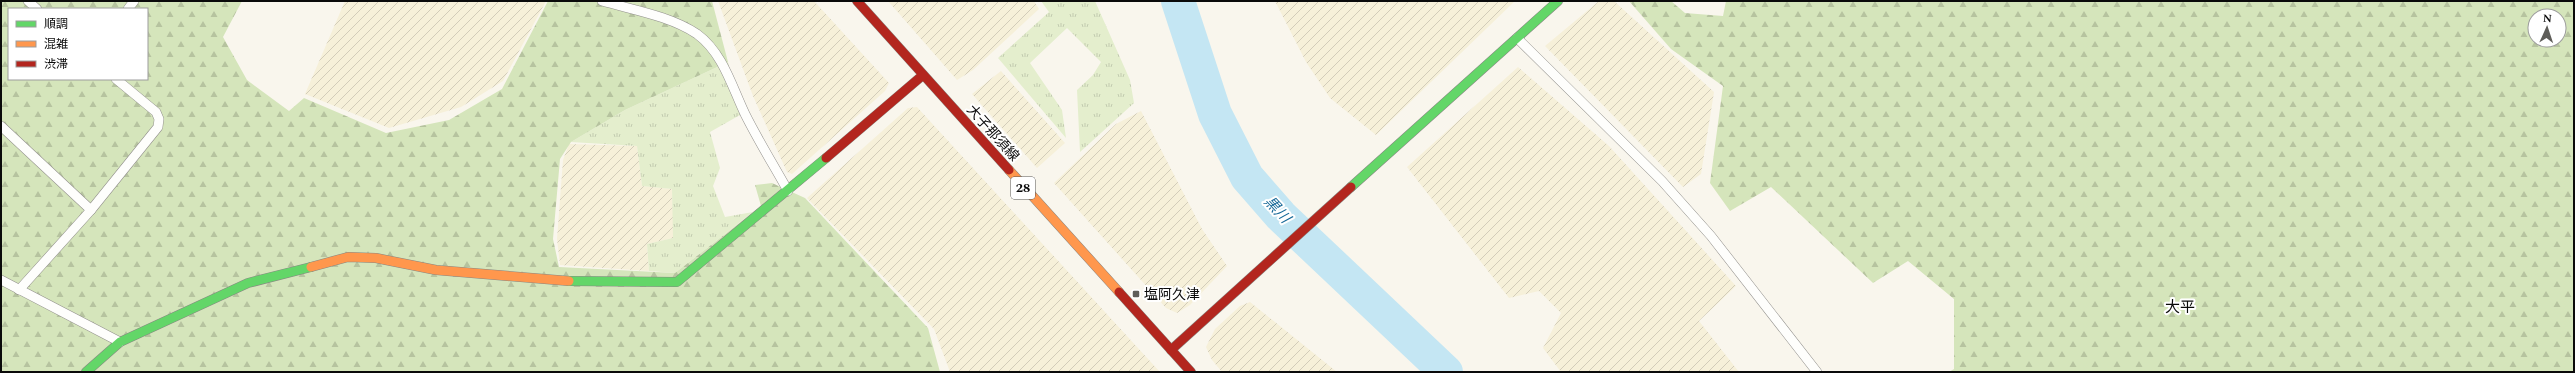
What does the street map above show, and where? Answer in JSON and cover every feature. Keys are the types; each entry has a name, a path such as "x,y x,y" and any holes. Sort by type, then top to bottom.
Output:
{"street":[{"name":"大子那須線","path":"857,1 1191,372"},
{"path":"1171,350 1558,1"},
{"path":"86,372 120,342 248,283 348,257 376,258 436,270 551,280 653,283 677,282 691,273 923,75"}],"lane":[{"path":"28,1 36,8"},
{"path":"602,1 675,23 697,34 712,47 722,64 745,115 788,191"},
{"path":"1517,38 1662,181 1711,236 1817,372"},
{"path":"19,290 91,210 158,127 159,119 156,112 117,80"},
{"path":"1,126 91,210"},
{"path":"1,280 120,342"}],"shaded area":[{"path":"345,1 546,1 503,81 461,107 389,128 305,94"},
{"path":"718,1 814,1 889,83 885,91 792,174 787,172 753,96"},
{"path":"888,1 1034,1 1039,9 973,70 957,80"},
{"path":"1275,1 1515,1 1376,135 1330,98 1306,62"},
{"path":"1599,1 1614,1 1714,92 1701,174 1683,187 1545,46"},
{"path":"1518,67 1609,146 1736,286 1699,321 1739,372 1561,372 1543,348 1561,313 1539,291 1509,298 1407,167"},
{"path":"1001,71 1065,143 1037,168 972,94"},
{"path":"917,107 1160,372 950,372 934,329 807,198 908,108"},
{"path":"1141,111 1202,229 1227,266 1190,305 1177,313 1166,308 1054,183 1116,124"},
{"path":"569,144 637,146 642,186 672,189 674,238 647,244 649,271 560,265 557,239 563,160"},
{"path":"1250,302 1337,372 1222,372 1212,360 1206,347 1215,329 1240,306"}],"green space":[{"path":"1,1 242,1 223,37 247,80 289,111 304,98 386,133 449,120 502,89 548,1 712,1 728,62 625,110 571,142 560,159 553,239 559,267 675,273 761,206 755,185 772,183 805,198 928,328 940,372 1,372"},
{"path":"1041,1 1095,1 1130,80 1134,103 1080,152 1077,90 1093,75 1101,62 1067,28 1030,63 1062,110 1066,138 998,58 1049,12"},
{"path":"1629,1 1671,1 1685,13 1723,16 1726,1 2574,1 2574,372 1949,372 1954,369 1954,299 1908,261 1873,283 1771,187 1730,211 1710,183 1723,86 1671,49"},
{"path":"728,62 740,115 710,132 720,168 713,186 725,217 753,212 675,273 649,271 647,244 673,238 672,189 642,186 637,146 571,142 625,110"}],"waterway":[{"name":"黒川","path":"1178,1 1215,114 1247,177 1281,216 1446,372"}],"traffic: fast":[{"path":"1351,187 1558,1"},
{"path":"569,281 677,282 826,158"},
{"path":"86,372 120,342 248,283 311,267"}],"traffic: slow":[{"path":"1009,170 1119,292"},
{"path":"311,267 348,257 376,258 436,270 569,281"}],"traffic: jam":[{"path":"857,1 1009,170"},
{"path":"826,158 923,75"},
{"path":"1171,350 1351,187"},
{"path":"1119,292 1191,372"}],"place":[{"name":"塩阿久津","path":"1136,294"}],"district":[{"name":"大平","path":"2180,307"}]}
